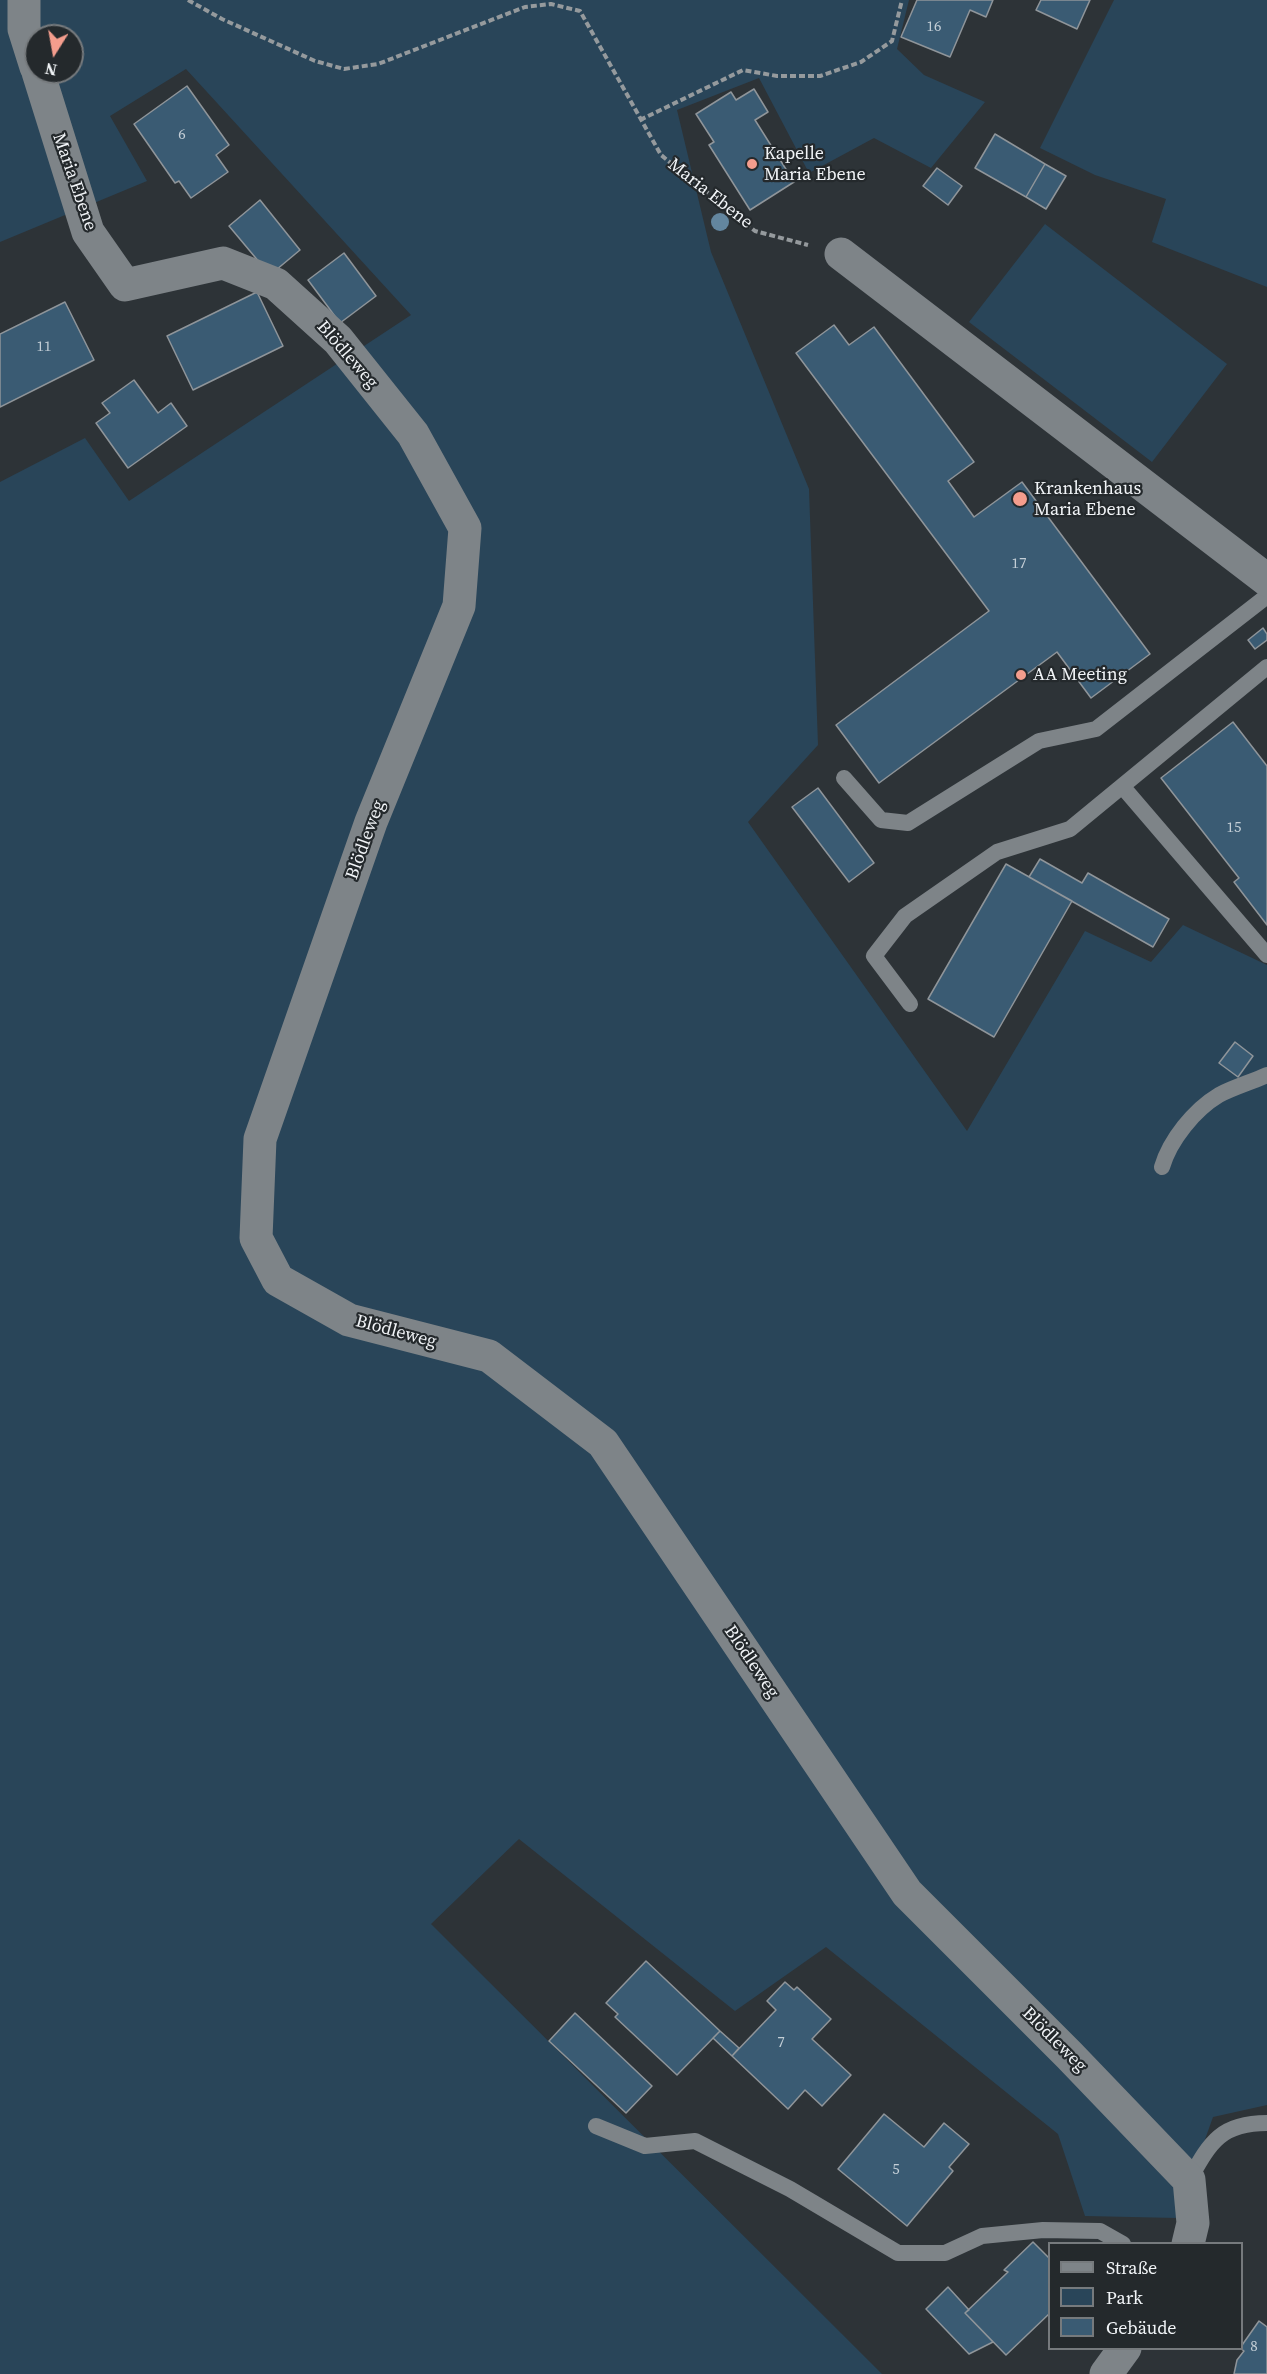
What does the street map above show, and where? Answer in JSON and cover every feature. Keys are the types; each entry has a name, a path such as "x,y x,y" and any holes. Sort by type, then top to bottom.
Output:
{"street":[{"path":"24,0 24,24"},
{"name":"Maria Ebene","path":"42,84 88,232 125,285"},
{"path":"840,254 1267,580"},
{"name":"Blödleweg","path":"125,285 223,263 276,284 338,340 413,434 465,528 459,606 371,822 260,1139 256,1238 278,1280 349,1320 489,1356 603,1443 907,1893 1069,2055 1189,2180"},
{"path":"1188,2242 1193,2223 1189,2180"},
{"path":"1106,2374 1124,2350"}],"lane":[{"path":"844,777 881,820 908,823 1039,741 1096,729 1267,596"},
{"path":"910,1004 874,956 905,916 997,852 1070,829 1267,667"},
{"path":"1122,786 1267,955"},
{"path":"1162,1167 1166,1152 1194,1115 1219,1095 1267,1076"},
{"path":"1189,2180 1208,2145 1227,2129 1267,2123"},
{"path":"596,2126 645,2146 695,2141 790,2189 898,2253 945,2253 982,2236 1044,2230 1100,2231 1119,2242"}],"path":[{"name":"Maria Ebene","path":"188,0 222,19 315,61 344,69 378,64 525,7 551,4 580,11 661,155 755,231 840,254"},
{"path":"640,120 743,70 777,76 820,76 861,62 892,40 902,0"}],"green space":[{"path":"0,0 909,0 897,49 924,75 985,102 931,168 874,138 809,173 759,78 677,110 711,252 809,489 818,745 748,822 967,1131 1085,931 1151,962 1183,925 1267,965 1267,2105 1213,2117 1177,2218 1085,2216 1058,2134 826,1947 735,2011 519,1839 431,1924 882,2374 0,2374 0,482 85,438 129,501 411,315 186,69 110,116 147,181 0,242"},
{"path":"1114,0 1267,0 1267,287 1152,242 1166,199 1095,175 1040,148"},
{"path":"1045,224 1227,364 1152,462 969,322"}],"building":[{"path":"917,0 993,0 986,17 970,10 950,57 901,37"},
{"path":"1041,0 1090,0 1077,29 1036,10"},
{"path":"187,86 229,145 216,155 228,172 191,198 179,181 175,183 134,124"},
{"name":"Kapelle Maria Ebene","path":"754,89 768,112 755,120 794,182 750,210 709,145 714,142 696,114 731,92 736,100"},
{"path":"995,134 1045,164 1026,197 975,168"},
{"path":"1045,164 1066,176 1046,209 1026,197"},
{"path":"937,168 962,186 948,205 923,186"},
{"path":"260,200 300,250 270,275 229,226"},
{"path":"344,253 376,296 340,323 308,280"},
{"path":"257,292 283,346 193,390 167,336"},
{"path":"65,302 94,360 0,407 0,334"},
{"path":"834,325 849,345 874,327 974,462 948,481 974,517 1022,482 1150,654 1091,698 1057,652 879,783 836,725 989,611 796,353"},
{"path":"134,380 158,413 171,403 187,426 128,468 96,423 110,413 102,403"},
{"path":"1263,628 1267,634 1267,640 1255,649 1248,640"},
{"path":"1233,722 1267,766 1267,925 1234,882 1239,878 1161,778"},
{"path":"818,788 874,863 849,882 792,807"},
{"path":"1040,859 1082,883 1088,873 1169,919 1153,947 1029,877"},
{"path":"1006,864 1072,901 994,1037 928,999"},
{"path":"1235,1042 1253,1056 1238,1077 1219,1063"},
{"path":"646,1961 720,2031 677,2075 615,2017 618,2014 606,2003"},
{"path":"785,1982 794,1990 797,1987 831,2019 812,2039 851,2075 822,2106 805,2090 788,2109 732,2056 776,2010 767,2001"},
{"path":"575,2013 652,2086 626,2113 549,2041"},
{"path":"720,2031 739,2048 732,2056 713,2038"},
{"path":"884,2114 924,2147 944,2123 969,2144 949,2167 953,2171 907,2226 838,2169"},
{"path":"1033,2242 1048,2257 1048,2315 1006,2355 965,2313 1008,2272 1004,2270"},
{"path":"948,2287 969,2310 965,2313 993,2342 969,2354 926,2309"},
{"path":"1259,2321 1267,2327 1267,2374 1234,2374 1237,2360 1244,2351 1243,2344"}],"place":[{"name":"Kapelle Maria Ebene","path":"752,164"},
{"name":"Krankenhaus Maria Ebene","path":"1020,499"},
{"name":"AA Meeting","path":"1021,675"}]}
